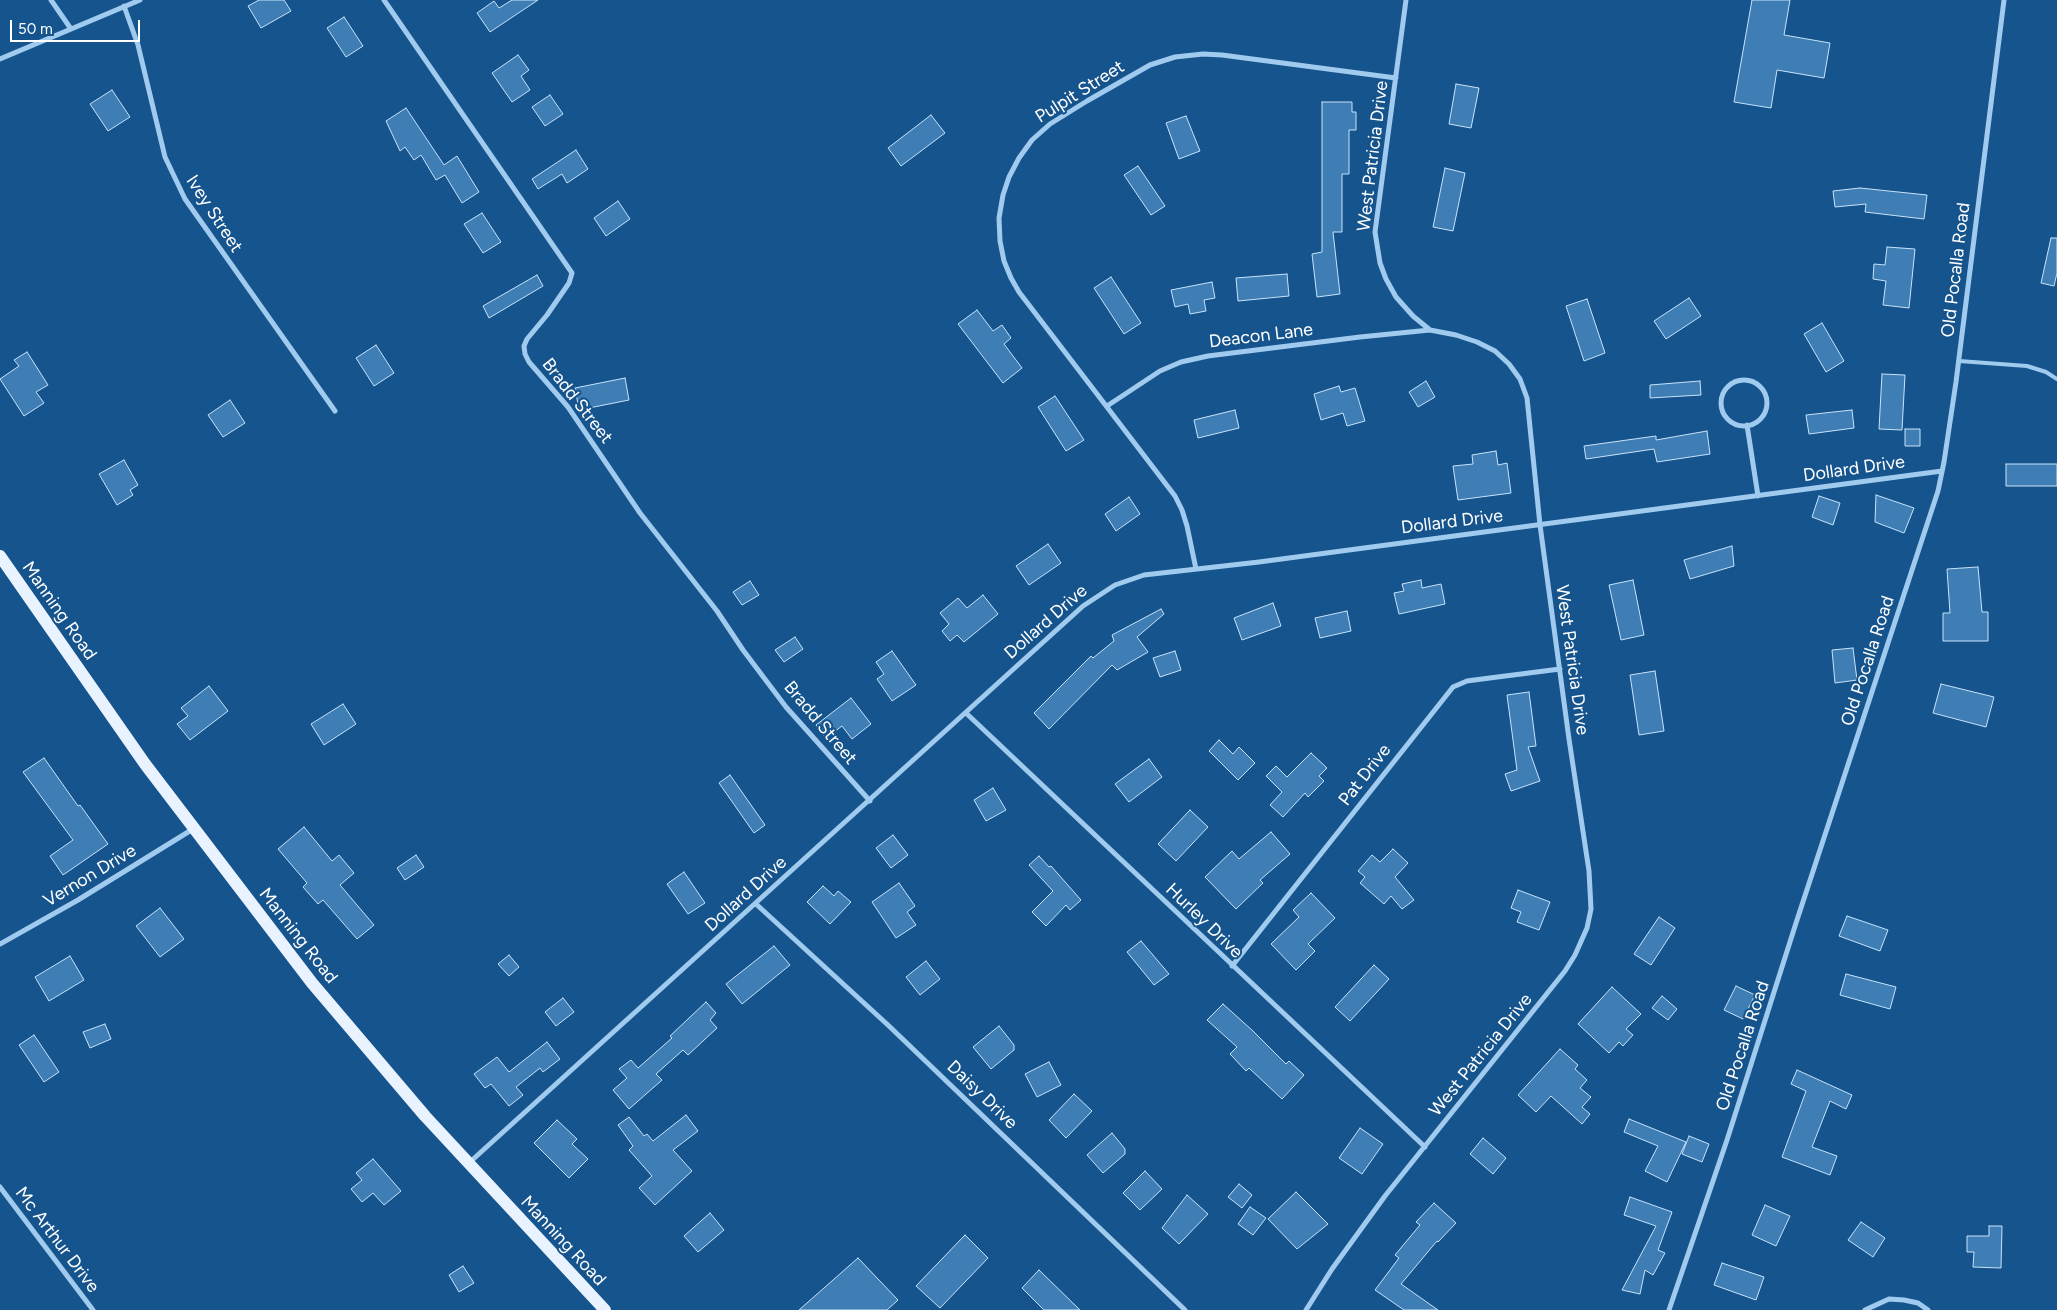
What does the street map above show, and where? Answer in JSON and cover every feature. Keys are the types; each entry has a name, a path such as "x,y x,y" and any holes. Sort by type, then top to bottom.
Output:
{"main road":[{"name":"Manning Road","path":"0,556 102,704 193,829 312,983 468,1164 604,1310"}],"street":[{"path":"51,0 71,29"},
{"path":"0,59 140,0"},
{"name":"Bradd Street","path":"384,0 572,273 565,289 524,346 529,362 568,407 640,513 717,611 743,650 786,707 870,801"},
{"name":"West Patricia Drive","path":"1306,1310 1332,1269 1385,1196 1565,971 1575,955 1587,928 1591,908 1589,871 1540,525 1527,398 1520,379 1509,364 1494,351 1477,342 1456,335 1430,330 1413,316 1396,297 1380,263 1375,232 1406,0"},
{"name":"Old Pocalla Road","path":"1669,1310 1727,1140 1796,923 1934,507 1942,471 1958,361 2004,0"},
{"name":"Ivey Street","path":"124,6 138,45 165,158 185,199 335,411"},
{"name":"Pulpit Street","path":"1196,568 1187,526 1175,496 1018,292 1004,261 1000,241 999,218 1003,195 1019,158 1032,140 1050,124 1150,64 1175,57 1203,54 1222,55 1396,78"},
{"name":"Deacon Lane","path":"1107,406 1160,371 1181,362 1218,355 1430,330"},
{"path":"1741,380 1749,380 1762,388 1767,403 1762,418 1747,426 1732,422 1726,417 1721,402 1727,387 1733,382 1741,380"},
{"path":"1747,426 1758,496"},
{"name":"Dollard Drive","path":"468,1164 1083,606 1116,585 1144,575 1540,525 1942,471"},
{"name":"Pat Drive","path":"1232,966 1453,687 1467,681 1482,678 1560,669"},
{"name":"Hurley Drive","path":"966,713 1425,1147"},
{"name":"Vernon Drive","path":"0,944 78,900 193,829"},
{"name":"Daisy Drive","path":"756,904 889,1026 1185,1310"},
{"name":"Mc Arthur Drive","path":"0,1188 93,1310"},
{"path":"1865,1310 1889,1299 1911,1302 1928,1310"}],"lane":[{"path":"1958,361 2027,366 2046,372 2057,379"}],"building":[{"path":"259,0 284,0 291,11 261,28 248,6"},
{"path":"512,0 538,0 490,32 477,13 494,1 499,8"},
{"path":"1752,0 1790,0 1784,35 1830,43 1824,78 1777,70 1771,108 1734,102"},
{"path":"344,17 363,46 346,57 327,28"},
{"path":"518,55 529,70 521,76 530,90 512,102 492,73"},
{"path":"1456,84 1479,88 1471,128 1449,124"},
{"path":"112,90 130,117 108,131 90,104"},
{"path":"550,95 563,114 545,126 532,107"},
{"path":"1322,102 1352,102 1352,112 1356,112 1356,130 1349,130 1349,174 1342,174 1342,232 1333,232 1340,294 1317,297 1312,254 1322,252"},
{"path":"406,108 444,165 457,156 479,192 462,203 445,175 436,180 421,155 414,160 405,147 400,151 386,121"},
{"path":"931,115 945,133 901,166 888,148"},
{"path":"1186,116 1200,151 1179,159 1166,123"},
{"path":"576,150 588,169 567,183 562,174 538,189 532,179"},
{"path":"1138,166 1165,206 1151,215 1124,175"},
{"path":"1445,168 1465,173 1453,231 1433,227"},
{"path":"1860,188 1927,195 1924,219 1865,212 1866,204 1835,207 1833,191"},
{"path":"618,201 630,219 606,236 594,218"},
{"path":"482,213 501,242 483,253 464,224"},
{"path":"2051,238 2057,238 2057,273 2054,286 2041,283"},
{"path":"1887,247 1915,249 1909,308 1883,305 1886,281 1873,279 1874,264 1885,265"},
{"path":"1287,274 1289,296 1238,301 1236,278"},
{"path":"537,275 543,286 489,318 483,306"},
{"path":"1111,277 1141,323 1124,334 1094,288"},
{"path":"1212,282 1215,298 1204,300 1206,311 1190,314 1188,304 1175,307 1171,290"},
{"path":"1689,298 1701,316 1666,339 1654,321"},
{"path":"1587,299 1605,353 1584,361 1566,306"},
{"path":"977,310 993,331 1002,325 1011,338 1004,344 1022,368 1003,383 958,324"},
{"path":"1822,323 1844,361 1826,372 1804,334"},
{"path":"376,345 394,373 374,386 356,358"},
{"path":"27,352 48,385 36,392 44,403 24,416 0,379 19,366 14,360"},
{"path":"1882,374 1905,375 1902,430 1879,429"},
{"path":"625,378 629,400 579,410 575,388"},
{"path":"1426,381 1435,397 1418,407 1409,392"},
{"path":"1700,381 1701,395 1650,398 1650,385"},
{"path":"1339,386 1341,392 1355,388 1365,421 1347,426 1343,413 1321,420 1314,394"},
{"path":"1055,396 1084,440 1066,451 1038,407"},
{"path":"230,400 245,423 223,437 208,415"},
{"path":"1235,410 1239,428 1198,438 1194,420"},
{"path":"1852,410 1854,428 1809,434 1806,415"},
{"path":"1905,429 1920,429 1920,446 1905,446"},
{"path":"1707,431 1710,454 1657,462 1654,449 1586,459 1584,446 1656,436 1656,440"},
{"path":"1496,451 1498,465 1507,463 1511,493 1458,500 1453,466 1473,464 1472,455"},
{"path":"124,460 138,485 130,490 133,495 117,505 99,474"},
{"path":"2006,464 2057,464 2057,486 2006,486"},
{"path":"1876,495 1914,508 1904,533 1875,522"},
{"path":"1819,496 1840,503 1833,525 1812,517"},
{"path":"1129,497 1140,514 1116,531 1105,514"},
{"path":"1048,544 1061,563 1029,585 1016,566"},
{"path":"1732,546 1734,566 1690,579 1684,560"},
{"path":"1978,567 1982,612 1988,612 1988,641 1943,641 1943,613 1950,613 1947,569"},
{"path":"1421,580 1422,588 1441,584 1445,604 1399,614 1394,593 1404,591 1402,584"},
{"path":"1633,580 1644,635 1621,640 1609,585"},
{"path":"750,581 759,595 742,605 733,592"},
{"path":"983,595 998,614 964,642 957,635 950,641 942,631 949,624 940,613 958,598 967,608"},
{"path":"1273,603 1281,626 1242,640 1234,618"},
{"path":"1161,609 1164,614 1137,637 1148,652 1117,670 1112,665 1049,729 1034,713 1091,656 1093,658 1114,641 1112,635"},
{"path":"1347,611 1351,631 1320,638 1315,618"},
{"path":"795,637 803,649 784,662 775,650"},
{"path":"1853,648 1857,680 1835,683 1832,650"},
{"path":"892,651 916,685 892,701 877,679 884,674 876,662"},
{"path":"1175,651 1181,670 1160,677 1153,658"},
{"path":"1655,671 1664,731 1639,735 1630,675"},
{"path":"1941,684 1994,697 1986,727 1933,713"},
{"path":"209,686 228,711 190,740 177,724 188,716 181,708"},
{"path":"1529,692 1536,746 1528,747 1540,781 1511,791 1505,774 1517,770 1507,695"},
{"path":"851,698 871,724 852,739 842,726 826,738 816,725"},
{"path":"343,704 356,724 324,745 311,724"},
{"path":"1219,740 1233,754 1239,747 1255,763 1238,780 1209,751"},
{"path":"1311,753 1327,768 1319,776 1324,781 1308,797 1305,793 1283,817 1270,805 1282,792 1266,776 1276,766 1287,777"},
{"path":"44,758 108,844 63,875 50,856 73,840 23,772"},
{"path":"1149,759 1162,777 1129,802 1115,784"},
{"path":"730,775 765,825 754,833 719,783"},
{"path":"993,788 1006,810 986,821 974,800"},
{"path":"1190,810 1208,827 1176,861 1158,844"},
{"path":"304,827 332,861 339,855 354,873 340,885 374,925 357,939 323,900 318,904 303,887 307,883 278,849"},
{"path":"1271,832 1290,854 1260,880 1263,883 1236,909 1205,877 1232,851 1239,859"},
{"path":"893,835 908,855 891,868 876,848"},
{"path":"1393,849 1408,863 1395,877 1414,900 1402,909 1391,896 1384,904 1360,883 1365,877 1358,871 1372,855 1380,862"},
{"path":"416,855 424,867 405,880 397,868"},
{"path":"1039,856 1049,867 1051,866 1081,900 1070,910 1066,905 1046,926 1032,912 1053,891 1029,865"},
{"path":"684,872 705,903 688,914 667,884"},
{"path":"899,883 915,906 907,912 916,925 896,938 872,902"},
{"path":"823,886 834,896 838,891 851,902 830,924 807,902"},
{"path":"1518,890 1550,902 1539,930 1517,922 1521,912 1511,908"},
{"path":"1311,893 1335,918 1308,944 1315,951 1296,970 1271,944 1299,917 1293,910"},
{"path":"160,908 184,939 160,957 136,926"},
{"path":"1847,916 1888,930 1880,951 1839,936"},
{"path":"1659,917 1675,928 1651,965 1634,954"},
{"path":"1141,941 1169,974 1154,985 1127,952"},
{"path":"774,946 790,965 742,1004 726,984"},
{"path":"509,955 519,967 509,976 498,964"},
{"path":"70,956 84,980 49,1001 35,977"},
{"path":"926,961 940,979 920,995 906,977"},
{"path":"1374,965 1389,979 1350,1021 1335,1007"},
{"path":"1846,974 1896,987 1890,1009 1840,995"},
{"path":"1736,986 1755,995 1743,1019 1724,1010"},
{"path":"1612,987 1641,1014 1626,1029 1633,1035 1623,1046 1619,1042 1609,1053 1578,1024"},
{"path":"1662,996 1677,1009 1668,1020 1652,1008"},
{"path":"563,998 574,1012 556,1026 545,1012"},
{"path":"706,1002 716,1013 710,1020 717,1028 688,1055 683,1050 656,1074 662,1080 629,1109 613,1090 627,1078 619,1069 631,1060 638,1068 672,1038 670,1036"},
{"path":"1223,1004 1286,1064 1289,1061 1304,1075 1282,1099 1249,1068 1246,1071 1230,1054 1237,1047 1207,1020"},
{"path":"105,1024 111,1039 90,1048 83,1032"},
{"path":"999,1026 1014,1045 1014,1050 991,1069 973,1047"},
{"path":"34,1035 59,1072 44,1082 19,1045"},
{"path":"547,1042 560,1059 543,1072 540,1068 516,1087 523,1095 509,1106 491,1084 485,1088 474,1074 497,1057 509,1072"},
{"path":"1560,1049 1578,1065 1575,1069 1587,1080 1580,1088 1591,1097 1582,1107 1590,1114 1582,1124 1551,1096 1536,1112 1518,1095"},
{"path":"1049,1062 1061,1085 1037,1097 1025,1074"},
{"path":"1797,1070 1852,1095 1846,1109 1830,1101 1812,1147 1837,1156 1830,1175 1782,1157 1806,1091 1791,1084"},
{"path":"1074,1094 1092,1111 1066,1138 1049,1120"},
{"path":"686,1115 698,1131 673,1150 692,1171 655,1205 639,1188 652,1176 629,1150 633,1146 618,1125 629,1117 644,1136 647,1134 653,1141"},
{"path":"1629,1119 1686,1142 1667,1182 1645,1171 1658,1146 1624,1132"},
{"path":"557,1120 577,1139 572,1144 588,1159 569,1178 534,1143"},
{"path":"1360,1128 1383,1144 1362,1174 1339,1158"},
{"path":"1112,1133 1125,1149 1125,1154 1103,1173 1087,1155"},
{"path":"1689,1136 1709,1144 1702,1162 1682,1154"},
{"path":"1483,1138 1506,1158 1493,1174 1470,1154"},
{"path":"373,1159 401,1191 384,1205 373,1193 362,1202 351,1189 362,1180 356,1173"},
{"path":"1145,1171 1162,1189 1140,1210 1123,1193"},
{"path":"1239,1184 1252,1195 1242,1208 1228,1197"},
{"path":"1296,1192 1328,1224 1297,1249 1268,1219"},
{"path":"1187,1195 1208,1214 1179,1244 1162,1228"},
{"path":"1630,1197 1672,1212 1658,1250 1665,1253 1653,1275 1645,1270 1640,1294 1622,1290 1656,1226 1624,1215"},
{"path":"1434,1203 1456,1223 1437,1241 1401,1284 1438,1310 1404,1310 1375,1290 1399,1258 1395,1255 1420,1225 1416,1222"},
{"path":"1765,1205 1790,1216 1776,1246 1752,1235"},
{"path":"1250,1207 1266,1218 1253,1235 1238,1224"},
{"path":"710,1213 724,1230 698,1252 684,1236"},
{"path":"1861,1222 1885,1238 1873,1257 1848,1240"},
{"path":"1989,1226 2002,1226 2001,1268 1973,1267 1974,1252 1967,1252 1967,1236 1989,1236"},
{"path":"965,1235 988,1258 940,1308 916,1286"},
{"path":"858,1258 898,1300 887,1310 799,1310"},
{"path":"1722,1263 1764,1277 1756,1300 1714,1285"},
{"path":"463,1266 474,1283 459,1292 449,1275"},
{"path":"1039,1270 1080,1310 1044,1310 1022,1288"}]}
